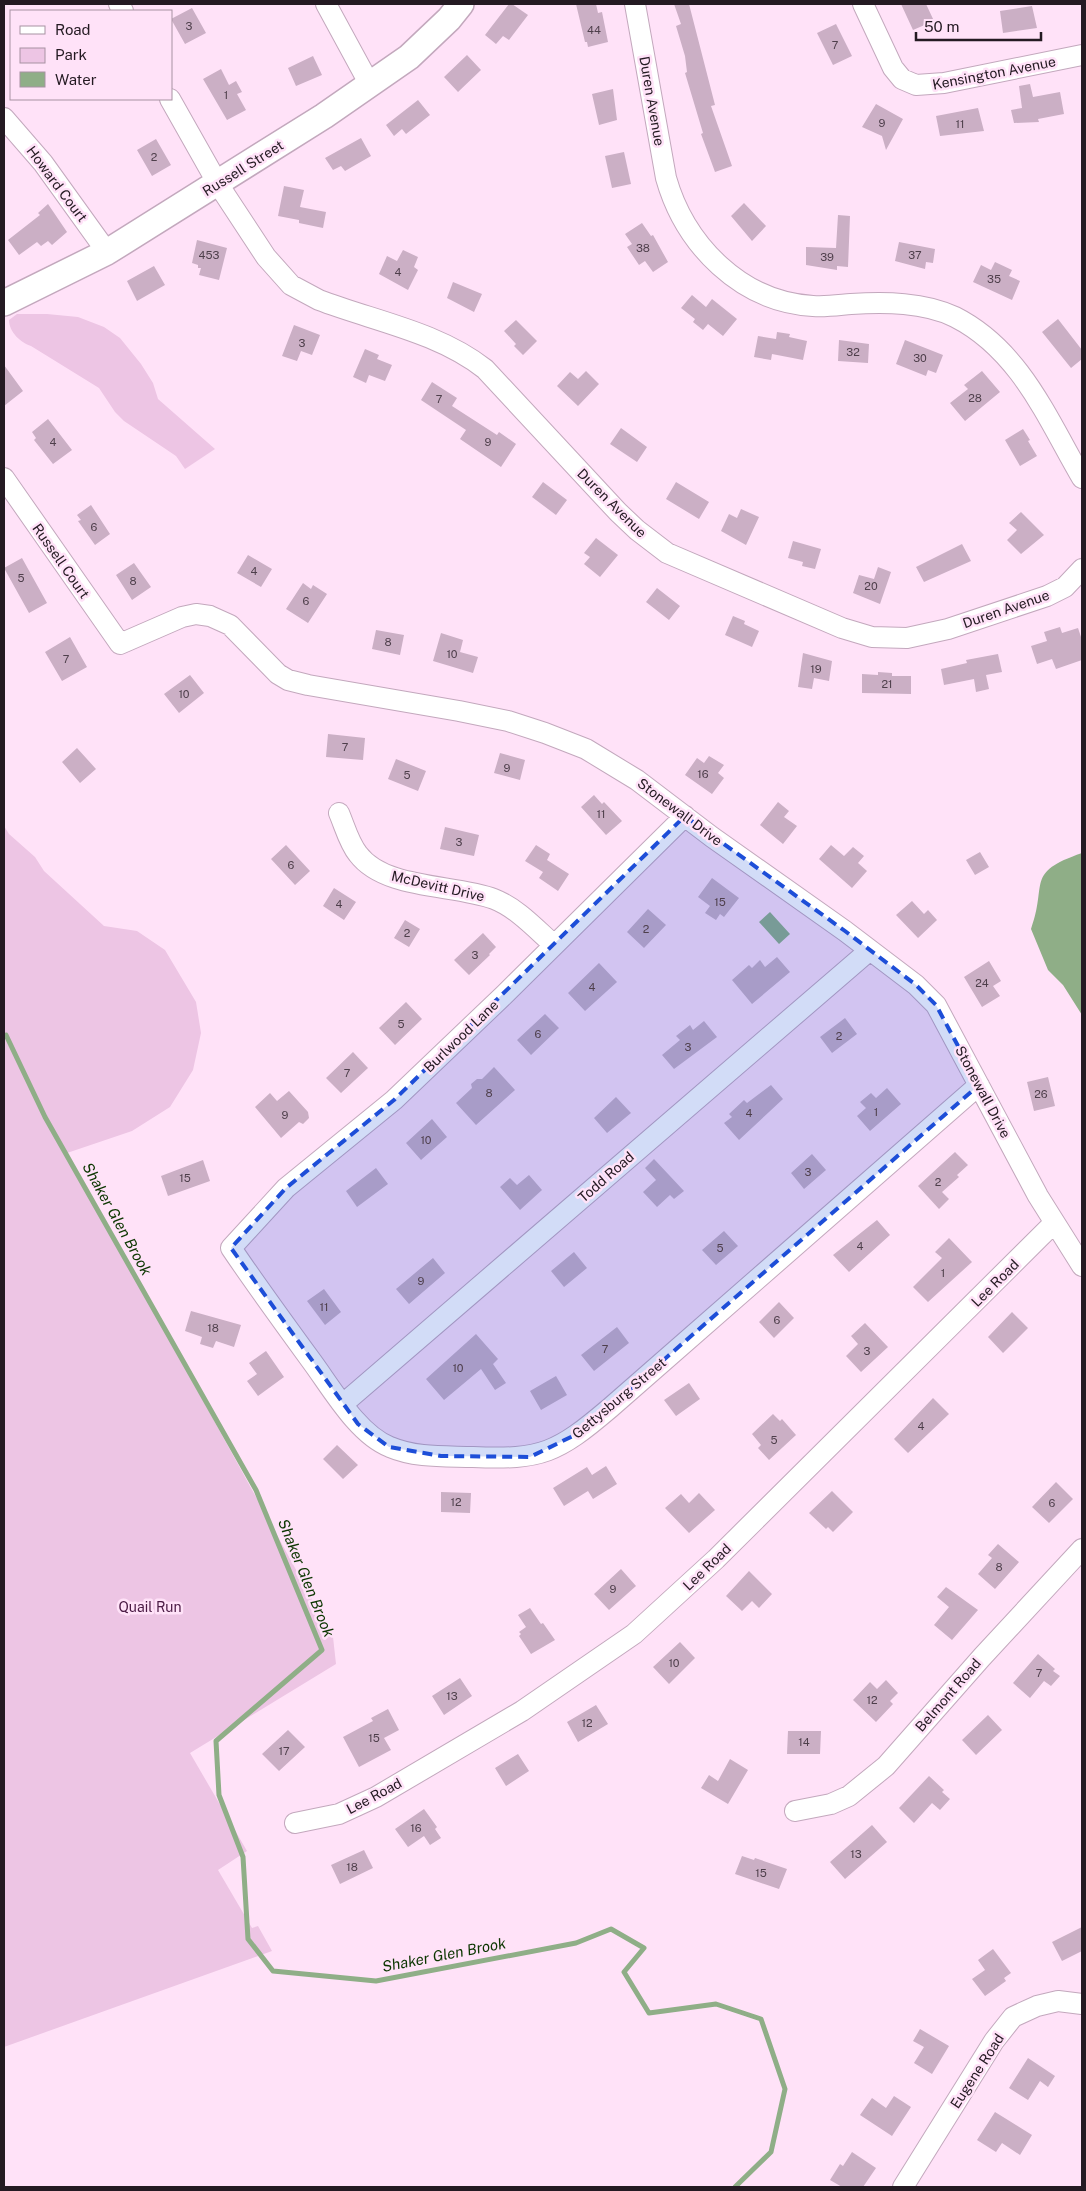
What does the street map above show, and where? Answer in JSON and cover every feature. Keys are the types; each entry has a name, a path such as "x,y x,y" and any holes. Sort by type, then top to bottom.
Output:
{"street":[{"path":"326,4 370,85"},
{"name":"Russell Street","path":"4,303 107,252 218,184 370,85 409,57 449,19 461,4"},
{"name":"Duren Avenue","path":"635,4 666,178 672,199 687,230 708,255 742,283 785,301 814,306 869,303 908,305 941,312 968,325 994,343 1012,361 1082,478"},
{"name":"Kensington Avenue","path":"863,4 893,68 902,79 916,85 944,83 1082,56"},
{"name":"Duren Avenue","path":"171,100 218,184 266,257 278,273 291,285 319,300 444,344 469,357 485,369 618,512 654,544 678,557 842,628 872,637 894,639 924,635 1046,596 1065,586 1082,570"},
{"name":"Howard Court","path":"4,118 43,163 107,252"},
{"name":"Russell Court","path":"4,478 120,644"},
{"name":"Stonewall Drive","path":"120,644 182,617 196,614 217,618 230,625 263,660 288,680 508,721 586,749 612,764 870,950 916,985 936,1005 1054,1223 1082,1266"},
{"name":"McDevitt Drive","path":"339,813 354,849 371,867 406,880 484,896 498,901 518,914 554,945"},
{"name":"Burlwood Lane","path":"231,1248 286,1188 394,1100 684,816"},
{"name":"Todd Road","path":"343,1404 870,950"},
{"name":"Gettysburg Street","path":"231,1248 343,1404 369,1435 390,1447 430,1456 506,1458 530,1456 553,1449 581,1432 979,1085"},
{"name":"Lee Road","path":"295,1823 339,1814 376,1797 522,1711 634,1634 716,1559 1054,1223"},
{"name":"Belmont Road","path":"795,1811 832,1804 849,1796 886,1766 982,1656 1082,1549"},
{"name":"Eugene Road","path":"903,2187 994,2041 1013,2018 1037,2006 1058,2001 1082,2004"}],"highlighted area":[{"path":"685,816 845,931 916,985 936,1005 979,1085 581,1432 530,1457 441,1456 389,1447 358,1424 231,1248 286,1188 394,1100"}],"green space":[{"path":"17,314 78,317 104,327 120,338 141,364 153,383 158,399 215,449 185,469 176,456 124,421 115,412 99,388 20,340 13,333 9,320"},
{"name":"Quail Run","path":"4,826 9,834 35,857 44,871 104,926 137,931 165,950 196,1002 201,1033 193,1070 170,1107 132,1131 67,1153 333,1637 336,1664 190,1753 247,1851 218,1870 252,1928 258,1926 272,1951 4,2047"}],"water":[{"path":"1082,853 1082,1015 1063,985 1048,970 1031,929 1036,913 1041,881 1045,874 1064,860"},
{"path":"770,912 790,934 779,944 759,922"}],"building":[{"path":"509,4 512,4 528,15 509,40 503,36 496,44 485,35"},
{"path":"576,4 596,4 598,13 602,12 608,42 588,47 587,42 585,42"},
{"path":"674,4 689,4 715,105 711,106 732,166 715,172 701,134 703,133 685,73 687,72 685,56 676,26 681,24"},
{"path":"901,4 926,4 934,21 913,30"},
{"path":"1032,6 1037,28 1003,33 1000,11"},
{"path":"192,8 206,33 185,44 172,18"},
{"path":"836,24 852,56 833,65 817,33"},
{"path":"467,55 481,70 458,92 444,77"},
{"path":"313,56 322,75 296,86 288,68"},
{"path":"221,69 229,85 236,81 242,92 237,94 246,110 227,120 203,79"},
{"path":"1030,84 1033,97 1060,92 1064,114 1038,119 1039,122 1014,123 1011,110 1022,108 1019,86"},
{"path":"613,89 617,120 599,125 592,94"},
{"path":"418,100 430,115 406,134 402,129 394,136 386,125"},
{"path":"876,104 903,119 886,150 882,136 862,127"},
{"path":"978,108 984,131 940,136 936,116"},
{"path":"361,138 371,156 345,171 341,166 333,170 325,158"},
{"path":"156,139 171,165 152,176 137,150"},
{"path":"624,152 631,184 612,188 605,156"},
{"path":"284,186 304,190 300,207 326,212 323,228 299,223 299,220 278,216"},
{"path":"744,203 766,226 752,241 731,216"},
{"path":"48,204 67,232 52,245 48,241 41,246 37,242 19,255 8,240 40,215 38,213"},
{"path":"838,215 850,216 848,267 837,266 837,270 806,265 806,247 836,248"},
{"path":"642,223 651,236 653,235 668,262 653,272 645,261 639,265 627,247 632,244 625,234"},
{"path":"197,240 227,248 219,280 199,275 201,268 192,263"},
{"path":"899,242 935,249 933,263 926,262 925,269 895,261"},
{"path":"403,250 418,257 414,267 418,270 408,290 379,274 387,256 397,261"},
{"path":"995,262 1012,270 1009,276 1020,281 1012,300 973,282 981,265 991,270"},
{"path":"154,266 165,285 137,301 127,281"},
{"path":"453,282 482,294 474,312 447,298"},
{"path":"692,295 706,307 712,299 737,319 723,336 708,324 703,330 693,322 695,319 681,308"},
{"path":"1058,319 1082,350 1082,359 1071,368 1042,332"},
{"path":"516,320 537,341 523,355 504,331"},
{"path":"294,325 320,335 312,355 301,351 297,361 282,356"},
{"path":"777,332 790,334 789,337 807,341 803,360 772,354 771,360 754,357 758,336 776,339"},
{"path":"839,340 869,344 868,363 838,361"},
{"path":"905,340 943,355 936,373 928,370 926,376 896,364"},
{"path":"365,349 379,355 377,359 392,365 385,381 369,375 366,383 353,377"},
{"path":"4,365 23,391 4,406"},
{"path":"586,371 599,384 578,406 557,386 570,372 578,379"},
{"path":"982,371 1000,392 965,421 950,403 968,389 964,385"},
{"path":"432,382 457,398 452,406 497,435 499,432 516,444 501,467 460,439 466,430 421,400"},
{"path":"48,419 72,450 53,464 34,440 36,438 32,432"},
{"path":"621,428 647,447 637,462 610,444"},
{"path":"1023,429 1037,456 1020,466 1005,440"},
{"path":"543,482 567,500 556,515 532,497"},
{"path":"676,482 709,502 699,519 666,499"},
{"path":"91,505 110,534 95,545 78,521 81,520 77,515"},
{"path":"741,509 759,517 746,545 721,531 729,514 737,518"},
{"path":"1021,512 1044,535 1021,554 1007,540 1017,530 1009,523"},
{"path":"596,538 618,555 600,577 584,564 590,557 584,553"},
{"path":"793,541 821,549 815,569 802,566 803,562 788,558"},
{"path":"962,544 971,561 924,582 916,567"},
{"path":"248,555 272,569 261,587 237,573"},
{"path":"22,558 47,603 29,613 4,568"},
{"path":"134,563 151,587 132,600 116,575"},
{"path":"878,567 891,572 880,604 853,593 859,575 874,579"},
{"path":"303,583 311,589 313,585 327,594 308,623 286,609"},
{"path":"657,588 680,606 669,620 646,602"},
{"path":"733,616 745,621 744,624 759,631 752,647 725,635"},
{"path":"1060,627 1062,633 1078,628 1082,640 1082,660 1056,669 1052,659 1037,664 1031,646 1047,641 1044,632"},
{"path":"376,630 404,635 400,655 372,649"},
{"path":"441,633 463,640 460,652 478,657 473,673 433,661"},
{"path":"70,637 87,667 62,681 45,652"},
{"path":"803,653 832,661 829,681 814,678 812,689 798,687"},
{"path":"998,654 1002,672 986,675 989,689 976,692 974,679 944,685 941,669 967,663 966,660"},
{"path":"878,672 892,673 892,676 911,676 911,694 862,693 862,674 878,675"},
{"path":"190,675 204,693 179,713 164,694"},
{"path":"328,734 365,738 363,760 326,757"},
{"path":"77,748 96,769 80,783 62,762"},
{"path":"500,753 525,760 520,780 494,773"},
{"path":"709,756 724,765 718,773 724,778 712,794 685,775 697,758 704,763"},
{"path":"396,759 426,771 418,791 388,779"},
{"path":"594,795 602,804 604,802 622,821 606,835 581,807"},
{"path":"778,802 789,811 784,817 797,826 783,844 760,825"},
{"path":"445,827 479,835 474,856 440,849"},
{"path":"286,845 310,871 295,885 271,859"},
{"path":"536,845 550,854 547,860 569,874 558,891 539,878 543,872 525,861"},
{"path":"831,845 844,856 853,847 864,856 858,863 867,871 852,888 819,859"},
{"path":"980,852 989,867 975,875 966,860"},
{"path":"712,878 739,898 724,917 720,914 716,920 705,913 710,906 698,897"},
{"path":"334,888 356,902 344,920 323,906"},
{"path":"912,901 924,914 928,910 937,920 918,938 896,915"},
{"path":"648,909 666,925 644,948 627,932"},
{"path":"405,920 420,929 409,947 394,938"},
{"path":"483,933 496,947 469,975 454,960"},
{"path":"777,957 790,972 752,1004 732,980 749,965 752,968 760,960 765,967"},
{"path":"989,961 1001,981 993,986 1000,996 982,1007 964,977"},
{"path":"599,963 617,982 585,1011 568,993"},
{"path":"406,1002 422,1019 395,1045 379,1028"},
{"path":"545,1014 559,1028 531,1055 517,1040"},
{"path":"845,1018 857,1034 832,1053 820,1037"},
{"path":"704,1021 717,1037 674,1069 662,1055 680,1040 676,1036 690,1025 693,1030"},
{"path":"353,1052 368,1068 341,1093 326,1078"},
{"path":"494,1067 515,1090 476,1125 456,1103 472,1088 471,1084 477,1079 482,1079"},
{"path":"1048,1077 1055,1106 1034,1111 1027,1082"},
{"path":"771,1085 783,1099 739,1140 724,1123 732,1117 729,1114 744,1100 747,1103"},
{"path":"887,1088 901,1104 870,1131 857,1116 866,1108 860,1102 871,1093 876,1098"},
{"path":"289,1091 308,1112 309,1118 303,1124 299,1122 281,1138 255,1107 270,1093 277,1101"},
{"path":"616,1097 631,1113 607,1133 594,1118"},
{"path":"432,1119 447,1137 421,1160 406,1143"},
{"path":"955,1152 968,1165 957,1175 959,1177 942,1192 949,1199 939,1209 918,1186"},
{"path":"812,1154 826,1170 804,1189 791,1173"},
{"path":"654,1159 684,1191 674,1199 670,1195 657,1207 643,1192 656,1180 645,1168"},
{"path":"203,1160 210,1181 168,1196 161,1176"},
{"path":"376,1168 388,1184 357,1207 346,1191"},
{"path":"529,1175 542,1190 520,1210 500,1187 510,1178 517,1185"},
{"path":"877,1220 890,1235 849,1272 833,1255"},
{"path":"724,1231 738,1246 716,1265 702,1250"},
{"path":"949,1238 972,1262 928,1302 913,1287 942,1258 935,1252"},
{"path":"574,1252 587,1268 564,1287 551,1271"},
{"path":"433,1258 445,1273 409,1304 396,1289"},
{"path":"324,1289 341,1312 325,1325 307,1301"},
{"path":"779,1302 794,1318 774,1338 759,1322"},
{"path":"191,1311 241,1325 234,1347 216,1341 213,1348 200,1344 202,1337 185,1331"},
{"path":"1012,1312 1028,1328 1003,1353 988,1337"},
{"path":"865,1323 888,1347 861,1372 846,1356 858,1344 851,1336"},
{"path":"617,1327 629,1343 594,1371 581,1355"},
{"path":"476,1334 498,1359 493,1364 506,1383 495,1390 481,1369 444,1400 426,1379"},
{"path":"266,1351 284,1377 258,1396 247,1381 257,1374 249,1363"},
{"path":"556,1376 567,1395 541,1410 530,1391"},
{"path":"689,1383 700,1399 676,1416 664,1400"},
{"path":"933,1398 949,1414 908,1453 894,1439"},
{"path":"773,1414 780,1421 782,1419 796,1435 769,1460 758,1448 761,1445 752,1434"},
{"path":"337,1445 358,1465 343,1479 323,1459"},
{"path":"606,1466 617,1484 593,1499 588,1491 564,1506 553,1488 587,1467 592,1475"},
{"path":"1056,1482 1073,1499 1049,1523 1032,1507"},
{"path":"832,1491 853,1512 833,1532 828,1527 826,1529 809,1513"},
{"path":"441,1492 471,1493 470,1513 441,1512"},
{"path":"699,1493 715,1510 689,1533 665,1508 681,1494 689,1503"},
{"path":"998,1544 1019,1562 995,1589 978,1574 992,1558 988,1555"},
{"path":"621,1569 636,1586 609,1610 594,1594"},
{"path":"749,1571 772,1594 759,1608 752,1601 742,1611 726,1596"},
{"path":"946,1587 978,1610 952,1640 934,1625 949,1607 937,1597"},
{"path":"530,1608 555,1640 531,1654 519,1636 521,1634 519,1632 526,1627 518,1615"},
{"path":"680,1642 695,1658 669,1684 653,1667"},
{"path":"1038,1654 1060,1676 1051,1686 1044,1681 1030,1698 1013,1683"},
{"path":"460,1678 472,1696 444,1715 432,1696"},
{"path":"886,1680 898,1693 890,1701 893,1704 876,1722 853,1700 870,1682 877,1689"},
{"path":"596,1705 608,1724 578,1742 567,1722"},
{"path":"388,1709 399,1730 384,1738 391,1750 359,1767 343,1737 373,1721 371,1718"},
{"path":"988,1715 1002,1730 976,1755 962,1740"},
{"path":"288,1730 305,1747 279,1771 262,1754"},
{"path":"788,1731 821,1731 820,1754 787,1754"},
{"path":"518,1754 529,1771 506,1786 495,1768"},
{"path":"730,1759 748,1770 728,1804 701,1788 709,1775 718,1781"},
{"path":"929,1776 944,1790 942,1792 950,1799 940,1810 932,1803 914,1823 899,1808"},
{"path":"424,1809 437,1827 435,1829 441,1838 430,1845 424,1836 408,1847 395,1829"},
{"path":"872,1825 887,1842 845,1879 830,1862"},
{"path":"364,1850 373,1868 340,1884 331,1865"},
{"path":"742,1856 754,1860 755,1858 787,1869 779,1889 735,1874"},
{"path":"1082,1927 1082,1951 1062,1961 1052,1942"},
{"path":"993,1949 1011,1973 1004,1978 1006,1981 985,1996 972,1979 985,1970 978,1960"},
{"path":"920,2029 949,2046 932,2074 914,2063 924,2047 913,2041"},
{"path":"1028,2058 1055,2076 1048,2087 1040,2081 1028,2100 1009,2088"},
{"path":"894,2096 911,2107 892,2136 860,2115 872,2098 886,2108"},
{"path":"995,2112 1032,2135 1020,2155 1002,2143 996,2152 977,2140"},
{"path":"852,2152 876,2168 863,2187 842,2187 830,2180 840,2164 843,2166"}],"waterway":[{"name":"Shaker Glen Brook","path":"4,1036 6,1035 45,1117 256,1490 322,1650 216,1741 219,1795 243,1857 248,1939 273,1971 376,1981 576,1943 611,1929 644,1948 624,1972 649,2013 716,2004 761,2019 785,2089 771,2152 735,2187"}]}
